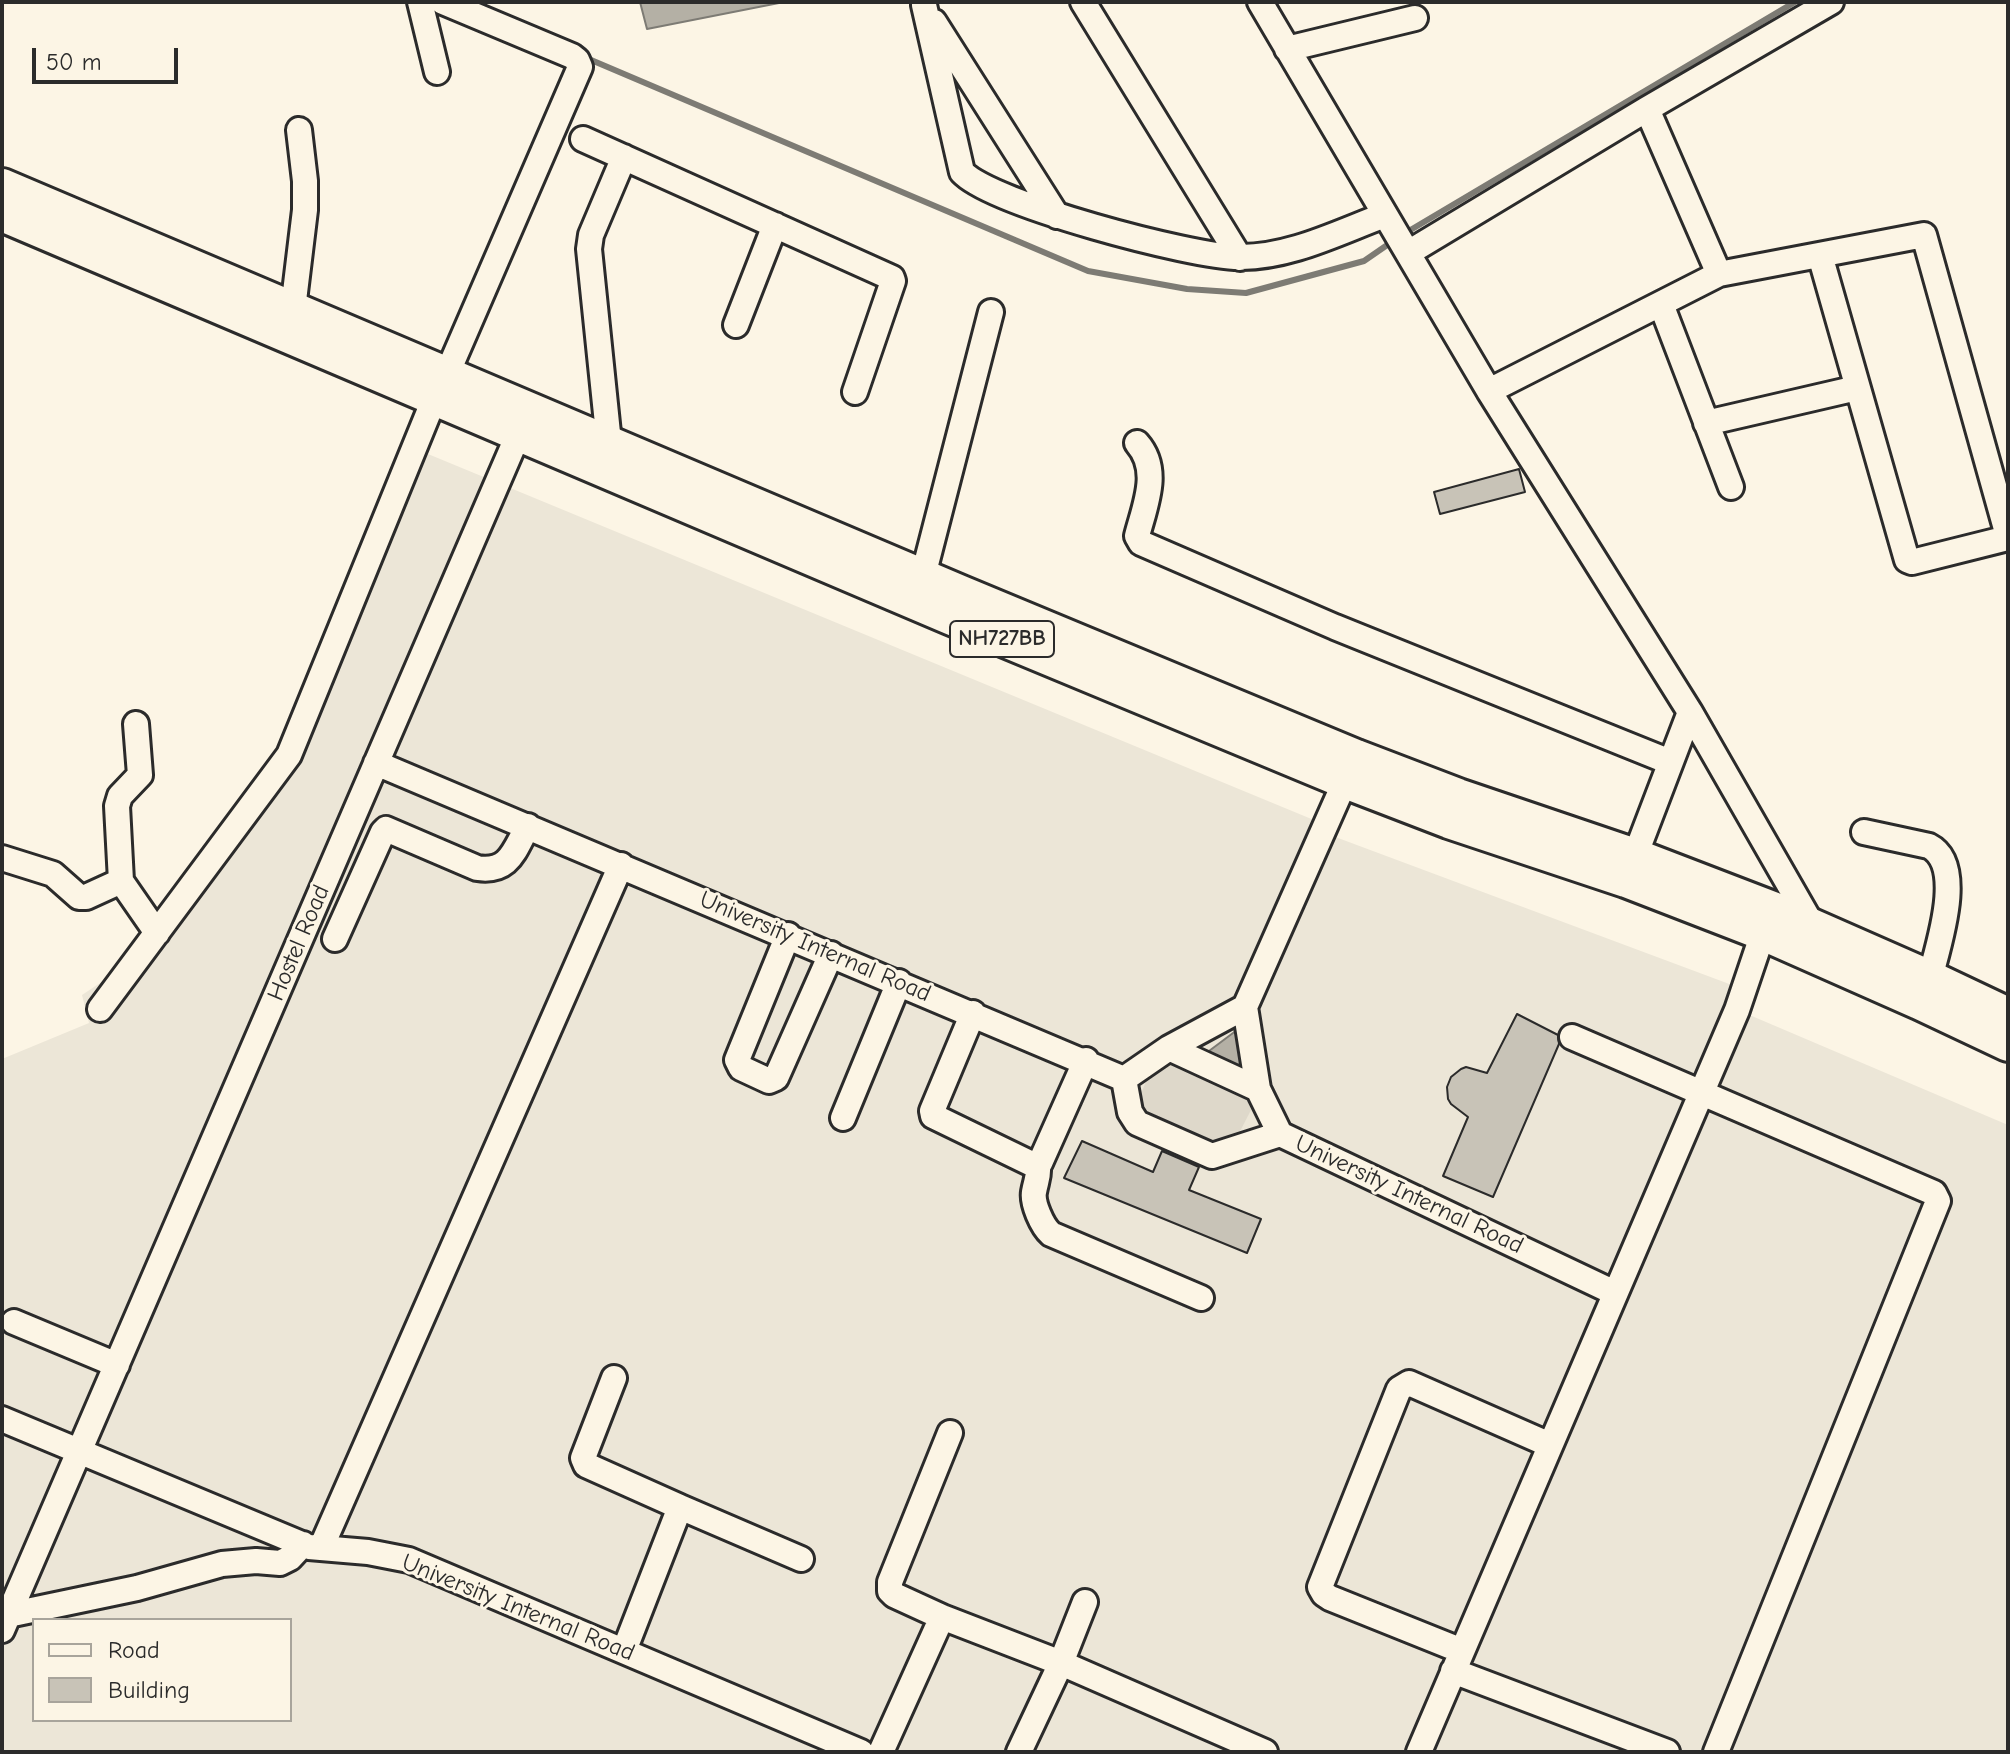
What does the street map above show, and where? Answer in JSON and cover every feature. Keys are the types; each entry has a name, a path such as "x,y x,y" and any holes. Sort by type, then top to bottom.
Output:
{"highway":[{"name":"NH727BB","path":"2,186 293,309 441,386"},
{"name":"NH727BB","path":"2,214 441,386 1351,769 1458,796 1635,856 1815,942 1919,1002 2008,1044"},
{"name":"NH727BB","path":"524,422 609,443 923,576 1351,769 1449,821 1626,880 1763,933 1815,942 1930,978 2008,1015"}],"street":[{"path":"420,2 437,72"},
{"path":"100,1009 289,755 441,386 580,67 572,56 443,2"},
{"path":"1083,2 1240,258"},
{"path":"1260,2 1489,391 1690,712 1815,942"},
{"path":"923,4 962,172 971,179 1057,216 1198,253 1240,258 1275,253 1315,241 1398,236 1647,109 1831,2"},
{"path":"923,4 1057,216"},
{"path":"1287,49 1415,18"},
{"path":"1647,109 1719,274"},
{"path":"293,309 305,210 299,130"},
{"path":"583,139 892,278 855,392"},
{"path":"609,443 589,249 591,235 624,157"},
{"path":"736,325 775,225"},
{"path":"1489,391 1719,274 1924,235 2008,537 1912,562 1907,560 1820,255"},
{"path":"1661,304 1731,487"},
{"path":"923,576 991,312"},
{"path":"1706,423 1857,388"},
{"name":"Hostel Road","path":"5,1623 524,422"},
{"path":"1137,443 1148,458 1150,472 1150,487 1137,536 1141,543 1349,633 1670,762"},
{"path":"1635,856 1690,712"},
{"path":"136,724 140,775 120,796 117,806 121,881 157,933"},
{"name":"University Internal Road","path":"376,763 1086,1060 1124,1079"},
{"path":"1280,1134 1212,1156 1137,1123 1130,1112 1124,1079 1169,1048 1245,1007 1351,769"},
{"path":"335,939 386,829 491,870 504,865 528,826"},
{"path":"1864,832 1929,846 1944,858 1947,908 1930,978"},
{"path":"2,858 53,874 79,897 86,897 121,881"},
{"path":"5,1623 222,1564 256,1561 280,1563 312,1546 621,865"},
{"path":"1419,1752 1737,1010 1763,933"},
{"path":"788,935 737,1060 741,1068 769,1081 776,1078 831,954"},
{"path":"843,1118 899,982"},
{"name":"University Internal Road","path":"1245,1007 1258,1089 1280,1134 1615,1293"},
{"path":"973,1013 932,1111 933,1116 1038,1166"},
{"path":"1572,1037 1934,1193 1938,1201 1716,1752"},
{"path":"1169,1048 1258,1089"},
{"path":"1086,1060 1038,1166 1038,1181 1033,1195 1045,1229 1201,1298"},
{"path":"14,1322 117,1365"},
{"path":"614,1378 583,1458 586,1465 801,1559"},
{"path":"1550,1445 1409,1383 1399,1389 1320,1587 1330,1598 1458,1661 1667,1752"},
{"path":"2,1419 79,1452"},
{"path":"950,1433 890,1582 890,1591 942,1617 1061,1663 1265,1752"},
{"name":"University Internal Road","path":"79,1452 312,1546 409,1560 861,1752"},
{"path":"624,1651 680,1507"},
{"path":"1019,1752 1061,1663 1085,1602"},
{"path":"881,1752 942,1617"}],"shaded area":[{"path":"640,2 784,2 647,29"},
{"path":"428,454 1326,825 1322,832 1732,985 1726,1005 2008,1125 2006,1752 2,1752 2,1059 89,1023 82,995 139,957 281,754 370,555 382,563"},
{"path":"1237,1030 1244,1070 1205,1054"},
{"path":"1176,1056 1244,1090 1251,1110 1235,1141 1209,1149 1153,1128 1138,1101 1152,1067"}],"building":[{"path":"1519,469 1525,492 1440,514 1434,492"},
{"path":"1517,1014 1558,1035 1559,1044 1493,1197 1443,1176 1468,1117 1451,1104 1447,1087 1451,1077 1466,1067 1487,1073"},
{"path":"1082,1141 1153,1172 1162,1151 1199,1167 1189,1190 1261,1219 1247,1253 1064,1178"}],"waterway":[{"path":"1402,235 1795,2"},
{"path":"584,57 1088,271 1187,289 1246,293 1364,261 1393,241"}]}
